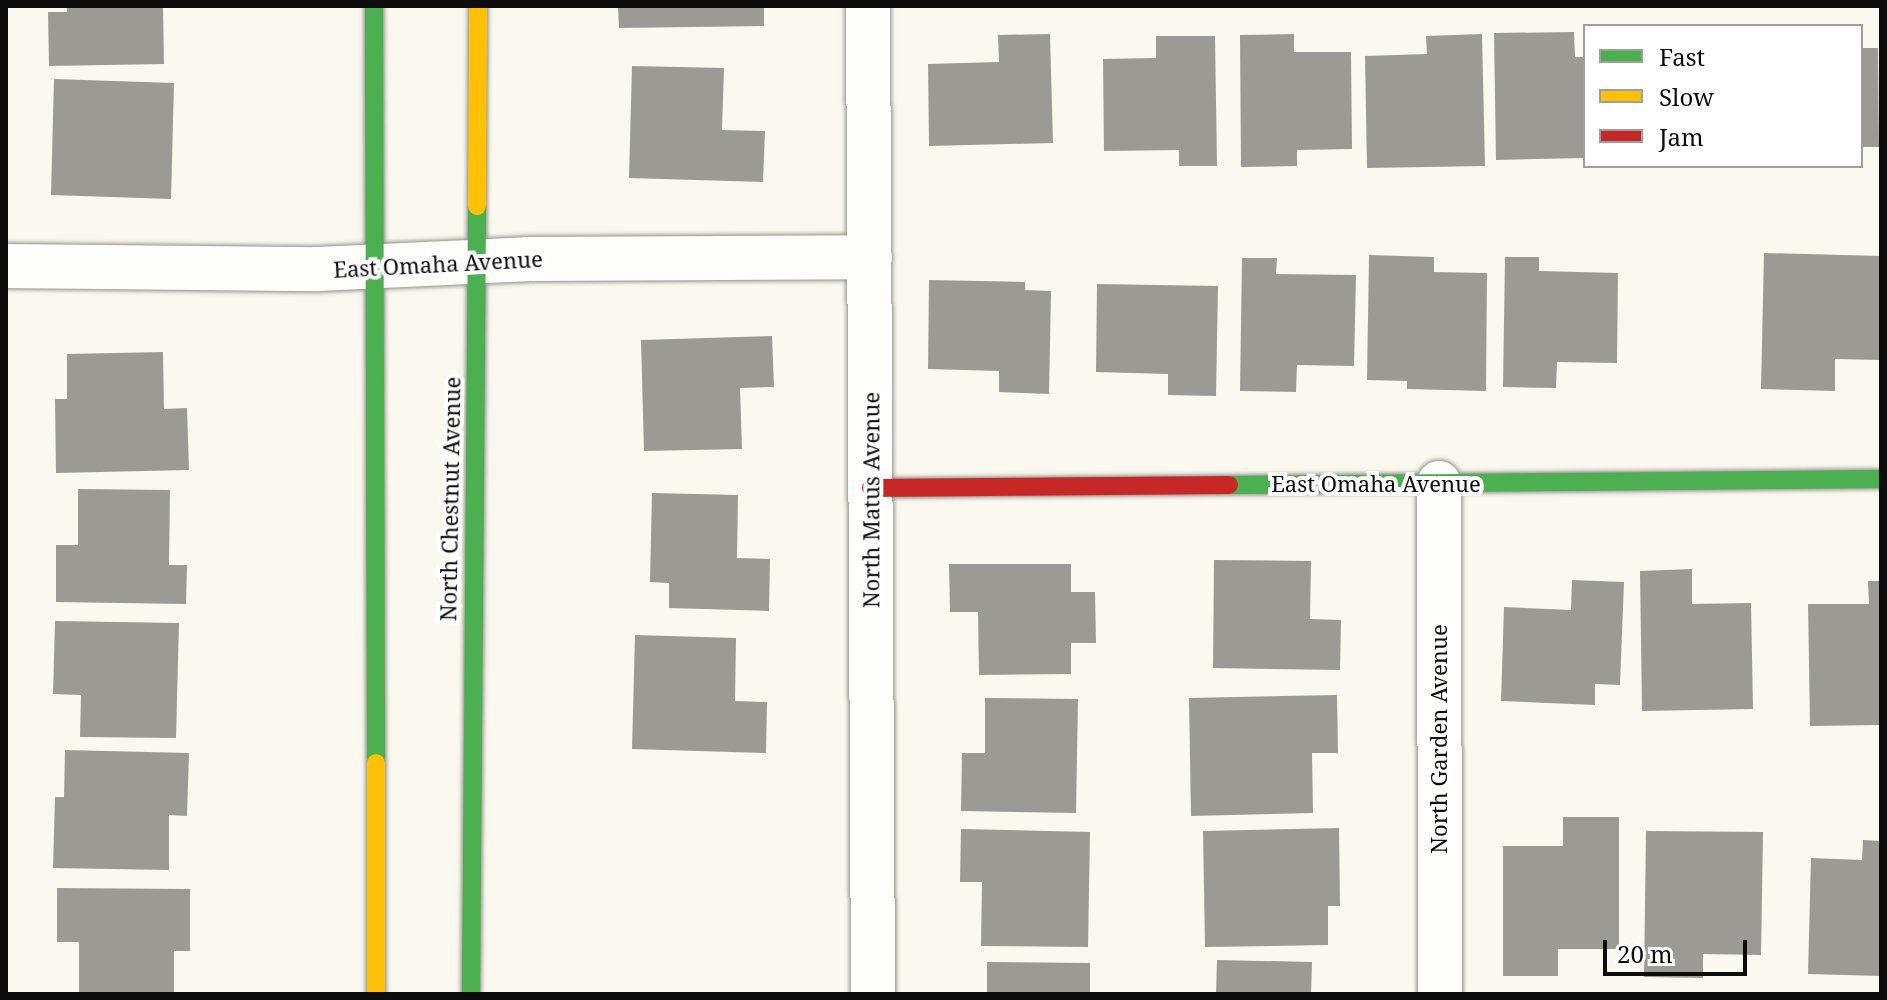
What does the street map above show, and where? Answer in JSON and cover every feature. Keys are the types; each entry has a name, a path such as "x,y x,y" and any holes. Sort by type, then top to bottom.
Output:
{"main road":[{"path":"374,6 376,994"},
{"name":"North Chestnut Avenue","path":"471,994 470,676 479,262 478,6"},
{"name":"East Omaha Avenue","path":"871,488 1881,479"}],"street":[{"name":"North Matus Avenue","path":"868,6 873,994"},
{"name":"East Omaha Avenue","path":"6,266 374,265 870,257"},
{"name":"North Garden Avenue","path":"1439,483 1440,994"}],"building":[{"path":"67,6 163,6 164,64 49,66 48,12 67,12"},
{"path":"618,6 764,6 764,26 619,28"},
{"path":"1574,32 1575,57 1583,57 1583,158 1496,160 1494,33"},
{"path":"1050,34 1053,143 929,146 928,64 999,62 998,35"},
{"path":"1294,34 1294,52 1351,52 1352,149 1297,150 1297,166 1241,167 1240,35"},
{"path":"1482,34 1485,166 1367,168 1365,56 1427,54 1426,36"},
{"path":"1156,36 1215,36 1217,166 1179,166 1179,150 1104,151 1103,59 1156,58"},
{"path":"1863,48 1878,48 1879,147 1863,147"},
{"path":"632,66 724,68 722,130 765,131 763,182 629,178"},
{"path":"54,79 174,83 171,199 51,195"},
{"path":"1764,253 1881,256 1881,360 1835,359 1835,391 1761,389"},
{"path":"1369,255 1434,257 1434,272 1487,273 1486,391 1407,389 1407,381 1367,380"},
{"path":"1505,257 1539,257 1539,271 1618,273 1617,363 1557,362 1556,388 1503,387"},
{"path":"1242,258 1277,258 1276,274 1356,275 1354,366 1297,365 1296,392 1240,391"},
{"path":"929,280 1025,282 1025,290 1051,291 1049,394 999,392 999,371 928,369"},
{"path":"1097,284 1218,286 1216,396 1168,395 1168,374 1096,372"},
{"path":"772,336 774,387 740,388 742,449 644,451 641,340"},
{"path":"163,352 164,409 187,408 189,470 56,473 55,399 67,399 67,354"},
{"path":"78,489 170,490 169,565 187,565 186,604 56,602 56,545 78,545"},
{"path":"652,493 738,495 737,558 770,559 769,611 669,608 669,583 650,582"},
{"path":"1214,560 1311,561 1310,619 1341,620 1340,670 1213,668"},
{"path":"949,564 1071,564 1071,592 1095,592 1096,643 1071,643 1071,674 979,675 978,612 950,612"},
{"path":"1692,569 1692,604 1751,603 1753,709 1642,711 1640,571"},
{"path":"1572,580 1624,582 1620,685 1595,684 1595,705 1501,701 1504,607 1571,610"},
{"path":"1868,581 1881,581 1881,725 1810,726 1808,604 1869,604"},
{"path":"55,621 179,623 176,738 80,737 81,695 53,694"},
{"path":"635,635 736,638 735,701 767,702 766,753 632,749"},
{"path":"1337,695 1338,753 1312,753 1313,813 1191,816 1189,698"},
{"path":"985,698 1078,699 1076,813 961,811 962,753 985,753"},
{"path":"65,750 189,753 187,816 169,815 169,870 53,868 55,797 64,797"},
{"path":"1563,817 1619,817 1619,949 1558,949 1558,976 1503,976 1503,846 1563,846"},
{"path":"1339,828 1340,906 1328,906 1328,945 1205,947 1203,831"},
{"path":"961,829 1090,832 1088,947 981,946 982,882 960,882"},
{"path":"1646,831 1763,832 1761,955 1703,954 1703,978 1644,977"},
{"path":"1863,840 1881,841 1881,976 1808,974 1811,858 1862,860"},
{"path":"57,888 190,889 190,951 174,951 174,994 79,994 79,942 57,942"},
{"path":"1217,960 1312,962 1311,994 1216,994"},
{"path":"987,962 1090,963 1090,994 987,994"}],"traffic: fast":[{"path":"374,6 376,763"},
{"path":"471,994 477,206"},
{"path":"1229,485 1881,479"}],"traffic: slow":[{"path":"477,206 478,6"},
{"path":"376,763 376,994"}],"traffic: jam":[{"path":"871,488 1229,485"}]}
